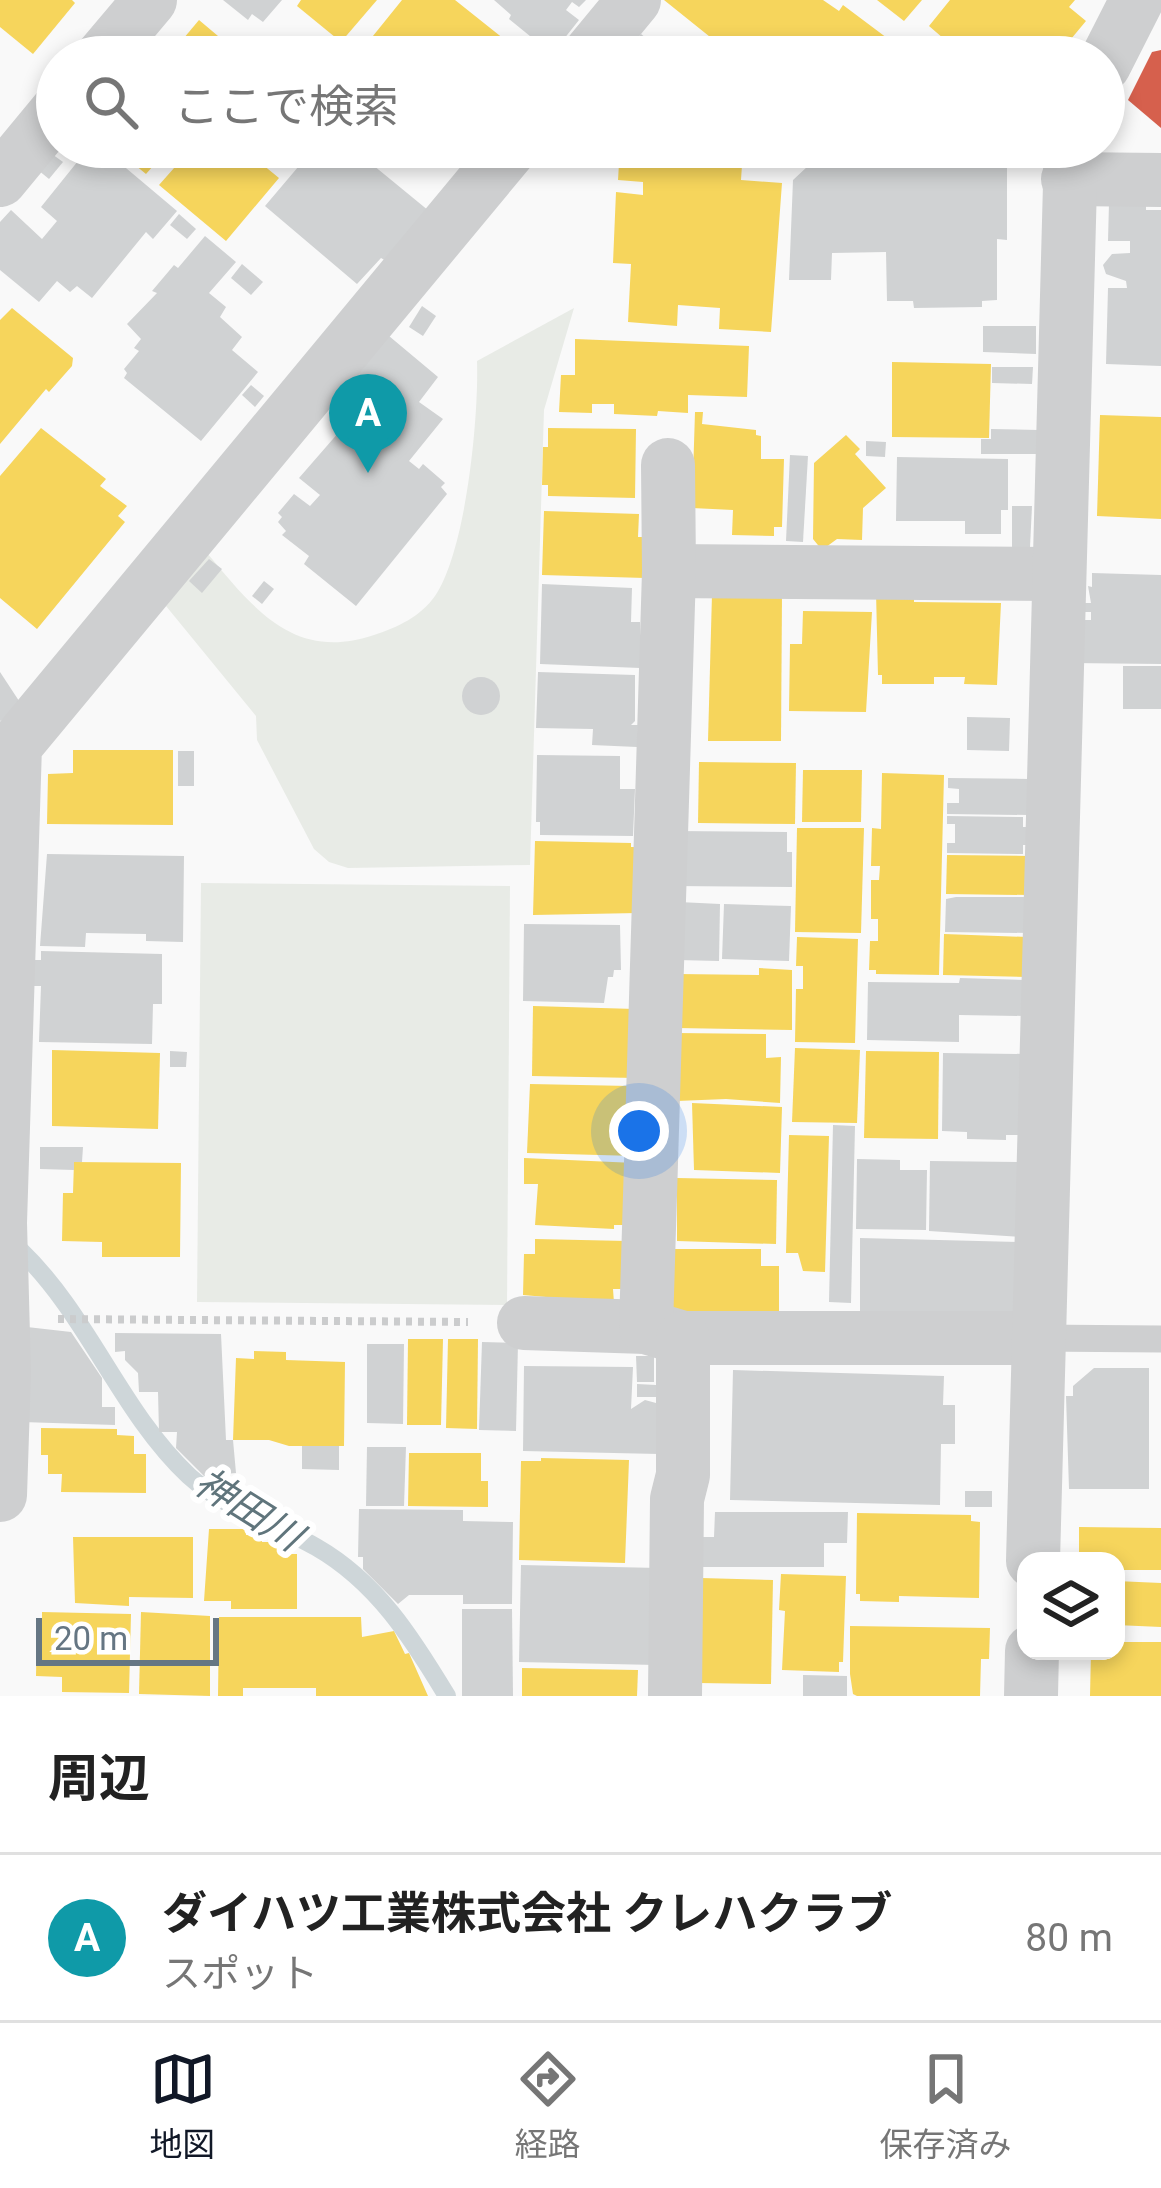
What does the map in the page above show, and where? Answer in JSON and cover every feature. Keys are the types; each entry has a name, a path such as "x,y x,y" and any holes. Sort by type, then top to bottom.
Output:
{"street":[{"path":"120,36 150,0"},
{"path":"604,36 634,0"},
{"path":"1119,36 1137,0"},
{"path":"0,180 36,137"},
{"path":"0,1495 0,1223 15,746 495,168"},
{"path":"1033,1552 1069,168"},
{"path":"1096,168 1161,180"},
{"path":"668,465 665,1333 683,1475 676,1499 675,1696"},
{"path":"669,571 1057,574"},
{"path":"524,1323 665,1333 1036,1338"},
{"path":"1031,1696 1032,1660"}],"lane":[{"path":"1036,1338 1161,1339"}],"path":[{"path":"68,1319 524,1323"}],"shaded area":[{"path":"574,308 544,410 530,865 348,868 329,862 314,849 257,740 256,716 166,606 207,553 259,611 298,636 346,642 383,632 415,615 435,596 455,548 473,448 477,361"},
{"path":"201,883 510,886 507,1305 197,1302"}],"building: 住宅":[{"path":"0,0 75,3 48,36 36,36 33,54 0,27"},
{"path":"301,0 377,0 346,36 334,36 297,6"},
{"path":"402,0 455,0 500,36 373,36"},
{"path":"664,0 823,0 839,11 843,5 884,36 709,36"},
{"path":"877,0 922,0 904,21"},
{"path":"950,0 1075,0 1069,7 1086,21 1074,36 941,36 929,26"},
{"path":"199,20 218,36 186,36"},
{"path":"174,168 267,168 279,178 226,241 159,185"},
{"path":"619,168 742,168 741,180 782,183 771,332 719,329 720,308 678,305 677,326 628,322 631,264 613,263 616,192 643,195 643,182 618,180"},
{"path":"12,308 73,358 72,366 0,444 0,320"},
{"path":"575,339 749,346 747,397 688,395 688,413 658,411 657,416 614,414 614,404 592,404 592,413 559,412 561,375 575,375"},
{"path":"892,362 991,364 989,438 892,437"},
{"path":"695,412 703,412 702,424 756,430 761,436 761,459 784,459 782,527 774,527 774,536 732,535 733,510 692,508"},
{"path":"1100,415 1161,417 1161,519 1097,516"},
{"path":"41,428 106,479 100,486 127,506 118,516 125,522 37,629 0,598 0,476"},
{"path":"548,428 636,429 635,498 548,496 548,485 542,485"},
{"path":"846,435 860,449 855,454 886,488 863,508 862,540 837,539 822,550 813,539 814,463"},
{"path":"544,511 639,514 638,537 646,537 645,578 542,575"},
{"path":"876,592 914,593 914,602 1001,603 997,685 964,684 965,677 934,677 934,684 882,684"},
{"path":"712,594 782,594 781,741 708,741"},
{"path":"803,611 872,612 866,712 789,711 790,644 802,644"},
{"path":"73,750 173,750 173,825 47,824 48,774 73,773"},
{"path":"699,762 796,763 795,824 698,823"},
{"path":"803,770 862,770 861,822 802,822"},
{"path":"882,773 944,775 939,975 869,970 870,941 878,941 878,919 871,919 871,880 879,880 880,866 871,866 872,828 881,829"},
{"path":"797,828 864,828 861,933 795,932"},
{"path":"535,841 640,847 638,913 533,915"},
{"path":"947,855 1029,856 1028,895 946,894"},
{"path":"944,934 1027,937 1026,977 943,975"},
{"path":"797,937 858,939 855,1043 795,1042 796,989 803,989 803,966 796,966"},
{"path":"759,968 792,970 792,1030 677,1028 678,974 759,975"},
{"path":"533,1006 635,1009 636,1078 532,1076"},
{"path":"677,1033 766,1034 766,1058 781,1057 780,1103 677,1101"},
{"path":"795,1048 860,1050 857,1123 792,1122"},
{"path":"52,1050 160,1053 158,1129 52,1126"},
{"path":"866,1051 939,1052 938,1139 864,1138"},
{"path":"530,1084 630,1086 635,1156 527,1153"},
{"path":"692,1103 782,1107 780,1173 694,1170"},
{"path":"789,1135 829,1136 825,1272 803,1271 798,1253 786,1253"},
{"path":"524,1158 635,1163 634,1225 614,1225 614,1229 535,1225 538,1184 524,1184"},
{"path":"74,1162 181,1163 180,1257 102,1257 102,1242 62,1241 63,1193 73,1193"},
{"path":"677,1178 777,1180 776,1244 677,1241"},
{"path":"535,1239 627,1241 629,1289 613,1289 614,1303 523,1295 524,1254 535,1254"},
{"path":"670,1249 761,1249 761,1266 779,1266 779,1317 670,1312"},
{"path":"408,1339 443,1339 441,1425 407,1425"},
{"path":"448,1339 478,1339 477,1429 446,1428"},
{"path":"254,1351 286,1352 286,1360 345,1362 344,1446 233,1440 236,1358 254,1359"},
{"path":"41,1428 117,1429 117,1435 134,1436 134,1454 146,1454 146,1493 61,1492 62,1474 48,1474 48,1455 41,1455"},
{"path":"409,1453 481,1453 488,1507 408,1506"},
{"path":"629,1460 625,1563 519,1560 521,1461"},
{"path":"857,1513 971,1515 971,1521 980,1522 979,1598 899,1596 899,1602 860,1601 856,1594"},
{"path":"1079,1527 1161,1528 1161,1570 1125,1570 1125,1552 1079,1552"},
{"path":"209,1529 246,1529 246,1535 262,1535 262,1542 280,1542 280,1554 297,1554 297,1609 231,1609 231,1601 204,1601"},
{"path":"73,1537 193,1537 193,1598 129,1597 129,1606 75,1603"},
{"path":"781,1574 846,1576 839,1672 782,1670 785,1611 779,1610"},
{"path":"701,1578 773,1580 771,1684 698,1683"},
{"path":"1125,1581 1161,1583 1161,1627 1125,1625"},
{"path":"42,1612 131,1614 129,1693 62,1692 62,1677 36,1676 37,1624 42,1624"},
{"path":"141,1612 210,1616 210,1696 139,1694"},
{"path":"219,1617 361,1617 362,1637 394,1631 428,1696 316,1696 316,1688 243,1688 243,1696 218,1696"},
{"path":"850,1626 990,1628 989,1659 981,1659 980,1696 853,1694"},
{"path":"1125,1642 1161,1642 1161,1696 1090,1696 1091,1660 1125,1660"},
{"path":"522,1668 638,1670 637,1696 522,1696"}],"building: 商業":[{"path":"1161,50 1161,128 1128,100 1152,52"}],"building: その他":[{"path":"223,0 282,0 263,22 252,14 248,20"},
{"path":"494,0 586,0 579,7 572,2 566,10 579,20 566,36 530,36 509,19 511,15"},
{"path":"40,168 58,168 49,179"},
{"path":"72,168 126,168 177,211 153,239 146,232 92,298 77,286 70,292 57,281 39,302 0,270 0,222 11,210 42,239 57,221 41,207"},
{"path":"297,168 377,168 429,211 388,262 381,258 357,284 265,206"},
{"path":"806,168 1007,168 1007,240 997,239 997,300 982,301 982,307 914,308 913,301 887,301 886,252 832,253 831,280 789,280 793,180"},
{"path":"1109,203 1146,204 1146,210 1161,210 1161,366 1106,364 1108,288 1127,288 1126,281 1106,274 1103,265 1112,254 1130,253 1130,241 1108,241"},
{"path":"179,214 196,229 187,239 170,225"},
{"path":"205,236 236,262 209,293 226,307 220,317 242,337 232,350 258,372 201,441 124,378 124,369 139,351 134,348 141,339 127,324 157,293 152,291 174,265 178,268"},
{"path":"242,264 263,282 251,295 231,278"},
{"path":"422,306 436,316 423,336 409,327"},
{"path":"983,326 1036,326 1036,354 983,352"},
{"path":"389,336 438,377 419,402 443,419 409,461 419,469 423,464 445,483 441,487 447,494 356,606 304,564 309,556 282,535 286,531 278,522 282,517 278,513 294,494 310,506 320,495 299,478 346,424 334,414 341,405 335,401"},
{"path":"992,367 1033,367 1032,384 992,383"},
{"path":"251,385 264,396 255,407 242,395"},
{"path":"991,429 1038,430 1037,454 981,454 981,439 991,439"},
{"path":"866,441 886,442 885,457 866,456"},
{"path":"790,455 808,456 803,542 786,541"},
{"path":"897,457 1008,459 1008,510 1001,510 1001,534 965,534 965,521 896,521"},
{"path":"1012,506 1032,506 1030,547 1012,547"},
{"path":"209,559 222,569 202,593 189,581"},
{"path":"1092,573 1161,575 1161,664 1070,663 1079,620 1091,620 1091,612 1076,612 1076,603 1091,603"},
{"path":"264,581 274,589 262,604 252,596"},
{"path":"542,584 632,588 631,622 640,622 640,668 540,664"},
{"path":"1123,666 1161,666 1161,709 1123,709"},
{"path":"0,672 23,707 0,721"},
{"path":"538,672 635,675 635,721 631,725 638,725 637,747 592,745 593,729 536,728"},
{"path":"481,677 494,683 500,696 494,709 481,715 468,709 462,696 468,683"},
{"path":"967,717 1010,718 1009,751 967,750"},
{"path":"178,751 194,751 194,786 178,786"},
{"path":"537,755 620,756 620,789 635,789 633,836 540,835"},
{"path":"948,778 1029,779 1028,815 947,814 947,803 959,803 959,789 948,788"},
{"path":"947,816 1023,817 1028,845 1023,845 1023,854 947,853 947,843 955,843 955,824 947,824"},
{"path":"674,831 787,832 792,887 673,886"},
{"path":"47,854 184,856 183,942 146,941 146,934 86,933 85,947 40,946"},
{"path":"1028,897 1028,933 945,932 946,899"},
{"path":"679,902 720,904 719,961 677,960"},
{"path":"724,904 791,906 789,961 722,959"},
{"path":"524,924 620,925 621,970 608,977 604,1003 523,1001"},
{"path":"41,951 162,954 162,1004 153,1004 152,1044 39,1042 41,986 32,986 32,960 41,960"},
{"path":"960,978 1027,980 1025,1016 959,1015 959,1042 867,1040 868,982 959,983"},
{"path":"170,1051 187,1052 186,1067 170,1067"},
{"path":"943,1053 1027,1054 1025,1135 1006,1135 1006,1140 967,1139 967,1132 942,1131"},
{"path":"833,1125 855,1126 851,1303 829,1302"},
{"path":"40,1147 83,1147 82,1162 74,1162 74,1170 40,1169"},
{"path":"857,1159 900,1160 900,1170 927,1170 926,1230 856,1229"},
{"path":"930,1161 1023,1162 1022,1237 929,1231"},
{"path":"860,1238 1018,1242 1017,1326 860,1323"},
{"path":"27,1327 71,1332 102,1378 102,1407 115,1407 115,1425 22,1422"},
{"path":"115,1333 221,1334 226,1440 233,1440 236,1473 204,1476 176,1448 177,1432 159,1432 158,1392 139,1392 138,1373 125,1360 125,1351 115,1352"},
{"path":"482,1342 518,1343 516,1431 479,1430"},
{"path":"367,1344 404,1344 403,1424 367,1423"},
{"path":"636,1356 654,1356 654,1382 637,1382"},
{"path":"524,1366 633,1367 631,1409 645,1400 656,1403 659,1454 523,1451"},
{"path":"1094,1368 1149,1368 1149,1489 1069,1489 1066,1396 1073,1396 1073,1386"},
{"path":"733,1370 944,1376 943,1405 955,1405 955,1444 941,1444 940,1505 730,1500"},
{"path":"637,1384 656,1385 656,1397 637,1397"},
{"path":"302,1446 339,1446 339,1470 302,1469"},
{"path":"367,1447 406,1447 404,1506 366,1506"},
{"path":"965,1491 992,1491 992,1507 965,1507"},
{"path":"359,1509 463,1510 463,1521 513,1522 512,1604 463,1604 463,1595 409,1595 398,1604 363,1569 363,1557 358,1557"},
{"path":"715,1512 848,1512 847,1543 824,1543 824,1567 703,1567 703,1537 714,1537"},
{"path":"521,1565 659,1568 656,1665 519,1662"},
{"path":"462,1609 512,1609 513,1696 462,1696"},
{"path":"803,1675 847,1676 847,1696 803,1696"}],"waterway":[{"name":"神田川","path":"20,1250 66,1304 143,1423 189,1476 234,1506 316,1547 357,1577 406,1633 447,1696"}],"place":[{"name":"ダイハツ工業株式会社 クレハクラブ","path":"368,473"}]}
